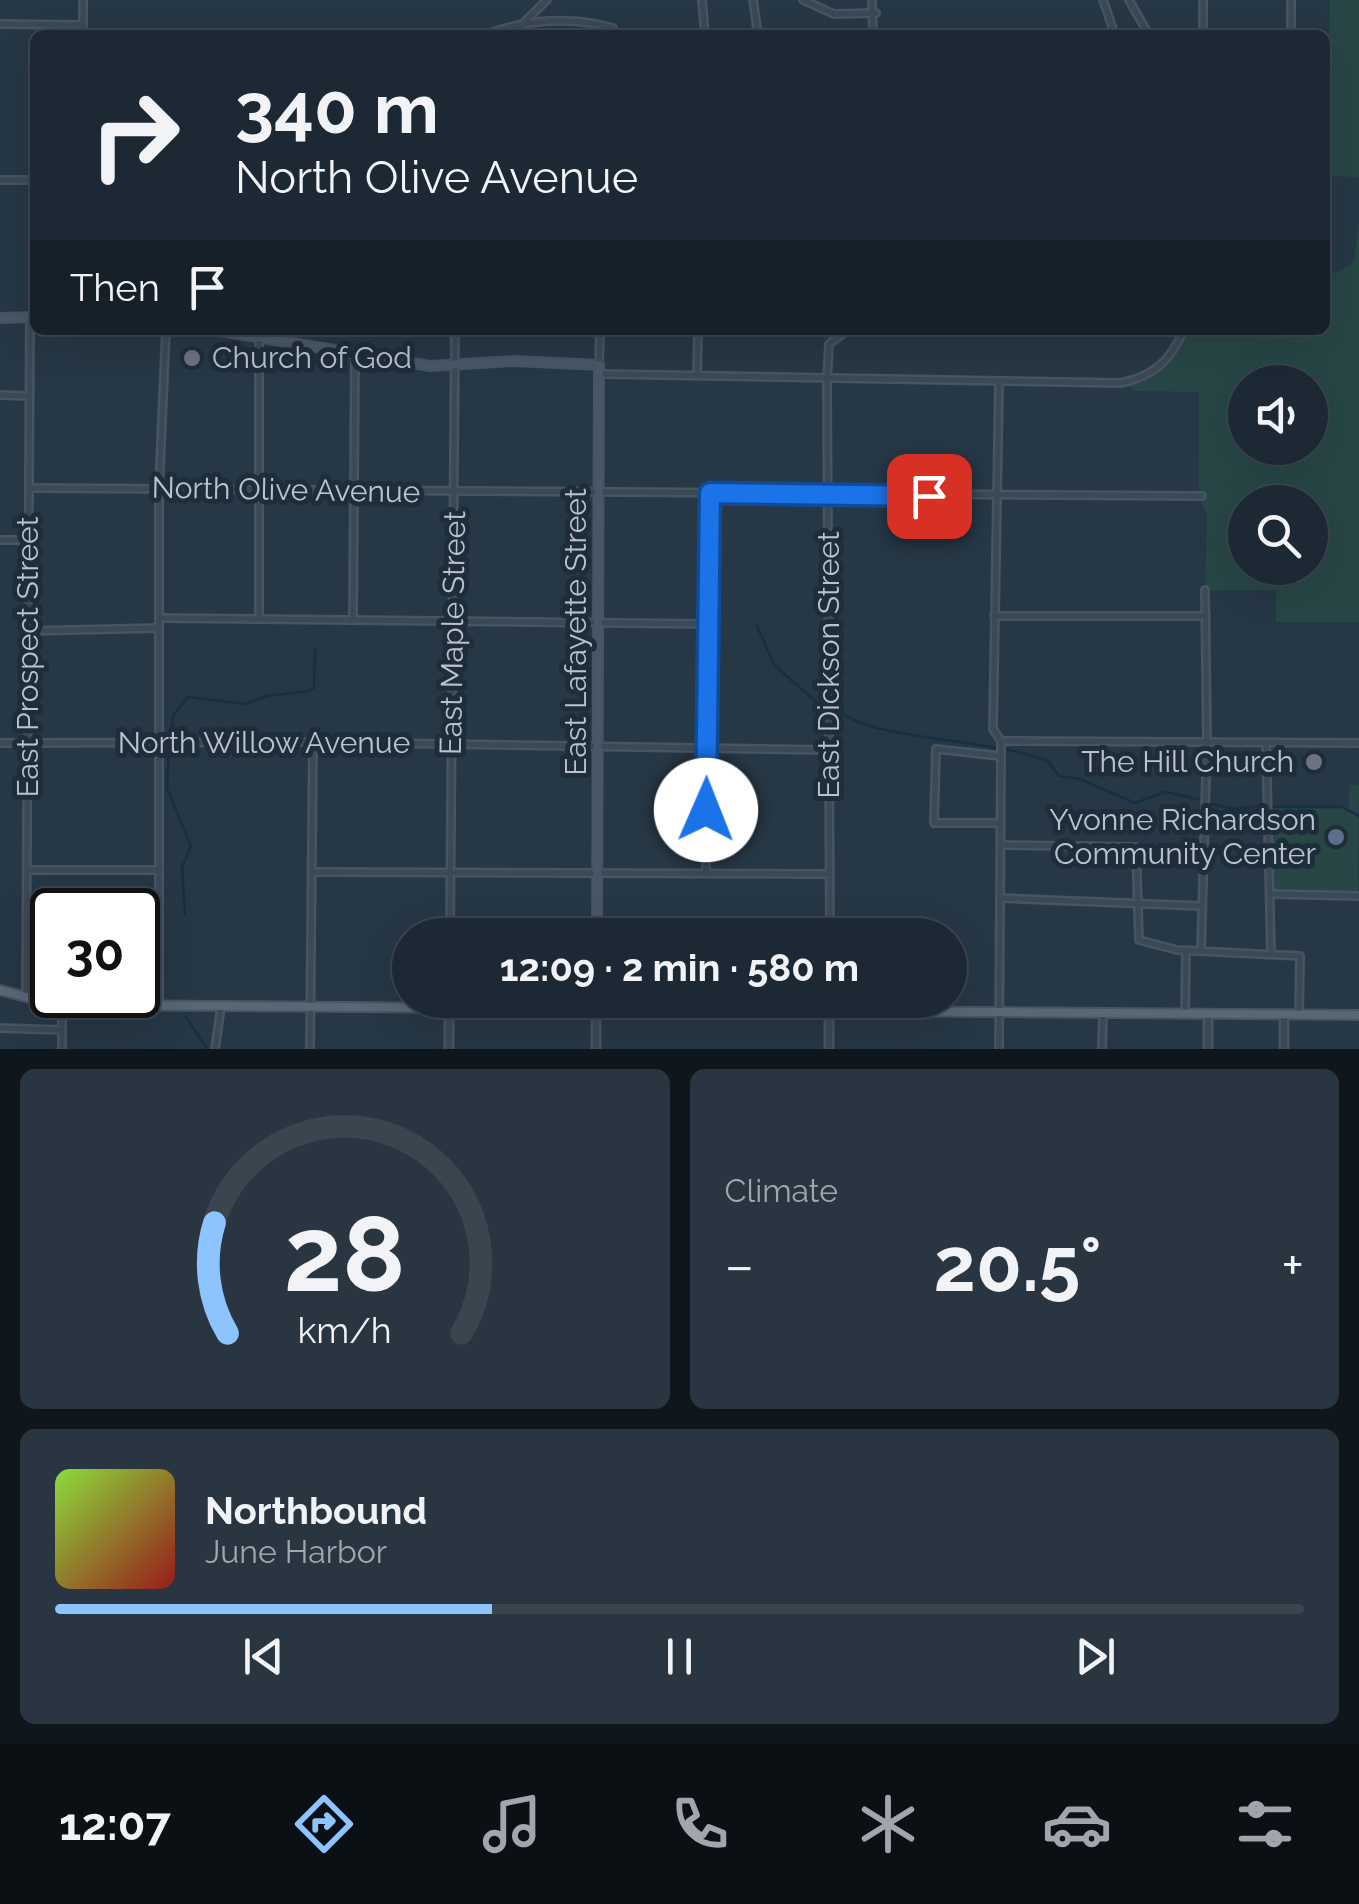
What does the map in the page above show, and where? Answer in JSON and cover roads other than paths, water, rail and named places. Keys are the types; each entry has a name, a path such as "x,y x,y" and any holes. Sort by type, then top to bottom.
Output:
{"main road":[{"path":"0,318 30,317"},
{"path":"242,335 430,366 532,360 599,370"},
{"name":"East Lafayette Street","path":"597,918 599,370"},
{"path":"0,990 30,998"},
{"path":"160,1006 392,1005"},
{"path":"967,1011 1358,1015"}],"street":[{"path":"83,0 83,30"},
{"path":"516,30 547,0"},
{"path":"702,0 705,30"},
{"path":"752,0 757,30"},
{"path":"802,0 834,14 876,13"},
{"path":"872,0 876,13 874,30"},
{"path":"1103,0 1113,30"},
{"path":"1129,0 1146,30"},
{"path":"1202,30 1203,0"},
{"path":"1291,0 1292,30"},
{"path":"506,30 578,19 612,30"},
{"path":"0,24 83,24"},
{"path":"0,180 30,180"},
{"name":"East Prospect Street","path":"26,997 31,335"},
{"path":"159,888 159,488 166,335"},
{"name":"East Maple Street","path":"450,918 455,335"},
{"name":"East Lafayette Street","path":"599,370 600,335"},
{"path":"698,335 698,376"},
{"name":"East Dickson Street","path":"830,918 827,379 833,337 837,335"},
{"path":"599,370 698,376 1121,384 1146,378 1175,349 1182,335"},
{"path":"259,338 259,618"},
{"path":"353,619 355,354"},
{"path":"998,1049 1001,741 993,729 993,616 999,382"},
{"path":"0,395 29,396"},
{"name":"North Olive Avenue","path":"29,488 1202,496"},
{"path":"706,873 710,493"},
{"path":"0,540 28,540"},
{"path":"1201,951 1207,742 1205,590"},
{"path":"993,616 1206,616"},
{"path":"159,618 708,624"},
{"path":"28,631 158,628"},
{"path":"1001,741 1359,742"},
{"path":"310,1049 313,742"},
{"name":"North Willow Avenue","path":"0,743 313,742 828,750"},
{"path":"1266,742 1271,954"},
{"path":"1001,756 941,746 934,753 934,822 1001,823"},
{"path":"1000,845 1136,847 1140,940 1186,950 1300,956 1299,1015"},
{"path":"26,870 159,870"},
{"path":"312,872 829,874"},
{"path":"1272,894 1359,896"},
{"path":"1000,898 1201,906"},
{"path":"1186,950 1186,1014"},
{"path":"214,1049 221,1006"},
{"path":"1102,1013 1102,1049"},
{"path":"1208,1014 1208,1049"},
{"path":"1284,1015 1284,1049"},
{"path":"62,1018 62,1049"},
{"path":"449,1049 450,1018"},
{"path":"596,1018 596,1049"},
{"path":"829,1018 829,1049"},
{"path":"0,1028 62,1030"}],"waterway":[{"path":"757,626 775,666 820,705"},
{"path":"170,737 174,714 188,697 245,704 314,688 315,648"},
{"path":"837,708 848,717 886,730 995,748"},
{"path":"169,745 167,788 191,846 182,867 185,914"},
{"path":"1006,749 1047,760 1059,776 1080,779 1135,803 1165,792 1198,799"},
{"path":"1208,803 1234,809 1263,806"},
{"path":"1272,807 1342,807 1359,816"},
{"path":"185,1016 207,1049"}],"place":[{"name":"Church of God","path":"192,358"},
{"name":"The Hill Church","path":"1314,762"},
{"name":"Yvonne Richardson Community Center","path":"1336,837"}]}
